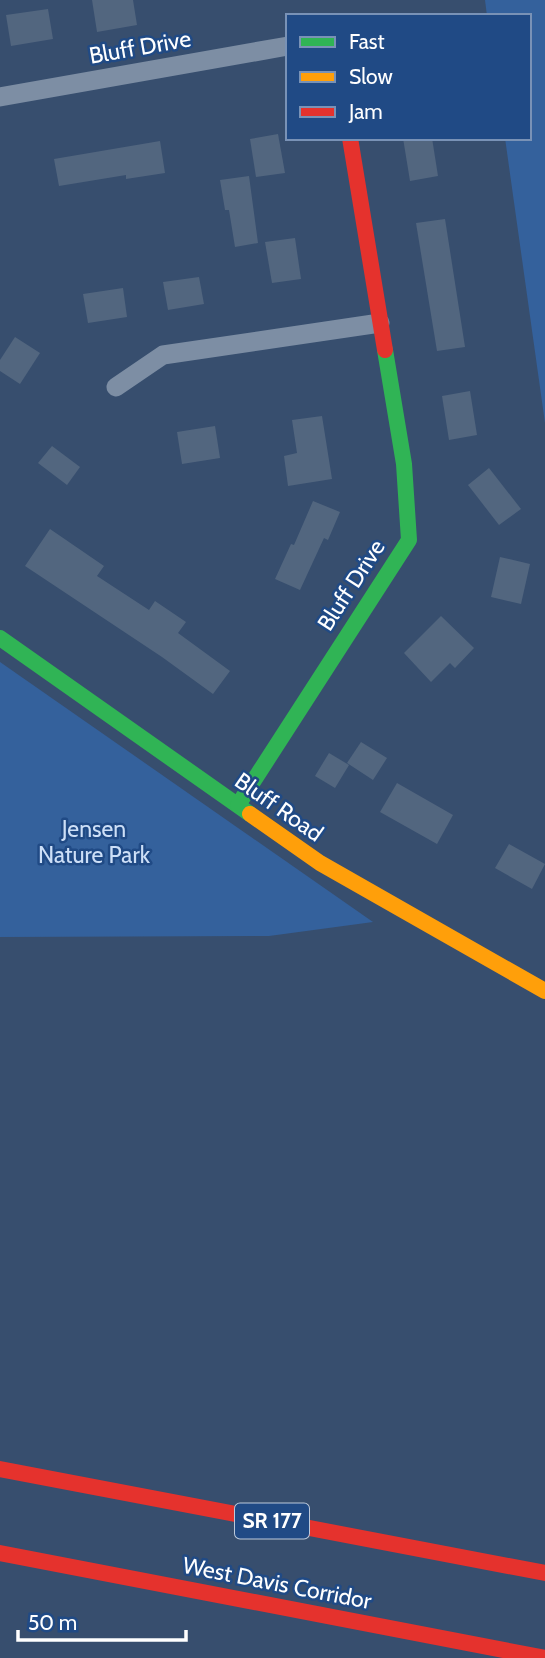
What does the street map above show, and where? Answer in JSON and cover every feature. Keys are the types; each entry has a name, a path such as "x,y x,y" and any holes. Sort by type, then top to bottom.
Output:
{"main road":[{"name":"Bluff Drive","path":"238,805 409,540 404,464 350,140"},
{"name":"Bluff Road","path":"0,638 320,863 545,992"},
{"name":"SR 177","path":"0,1469 545,1573"},
{"name":"West Davis Corridor","path":"0,1553 545,1658"}],"street":[{"name":"Bluff Drive","path":"0,97 286,46"},
{"path":"116,387 163,355 380,323"}],"green space":[{"path":"485,0 545,0 545,423 505,140 531,140 531,14 487,14"},
{"name":"Jensen Nature Park","path":"0,662 373,922 269,936 0,937"}],"building":[{"path":"92,0 133,0 137,25 97,32"},
{"path":"48,9 53,39 11,46 6,15"},
{"path":"278,134 285,173 256,177 250,139"},
{"path":"403,140 432,140 438,176 410,181"},
{"path":"160,141 165,173 126,179 126,175 59,186 54,159"},
{"path":"249,176 258,243 235,247 229,210 225,210 220,180"},
{"path":"445,219 465,347 437,351 416,223"},
{"path":"295,238 301,279 272,283 265,242"},
{"path":"199,277 204,304 168,310 163,282"},
{"path":"123,288 127,317 88,323 83,294"},
{"path":"15,337 40,353 20,384 0,371 0,360"},
{"path":"470,391 477,435 449,440 442,396"},
{"path":"322,416 332,479 288,486 284,456 297,453 292,420"},
{"path":"215,426 220,458 182,464 177,432"},
{"path":"52,446 80,467 67,485 38,463"},
{"path":"489,468 521,509 499,525 468,485"},
{"path":"313,501 340,512 328,540 324,538 300,590 275,579 291,544 294,545"},
{"path":"50,529 104,566 97,576 149,610 155,601 186,622 178,633 230,671 213,694 25,566"},
{"path":"500,557 530,564 521,604 491,597"},
{"path":"441,616 474,648 455,668 450,663 431,682 404,653"},
{"path":"361,742 387,758 373,780 347,763"},
{"path":"329,753 349,765 335,788 315,776"},
{"path":"397,783 453,815 437,844 380,812"},
{"path":"509,844 545,864 532,889 495,868"}],"traffic: fast":[{"path":"238,805 409,540 404,464 385,350"},
{"path":"0,638 250,814"}],"traffic: slow":[{"path":"250,814 320,863 545,991"}],"traffic: jam":[{"path":"350,140 385,350"},
{"path":"0,1469 545,1573"},
{"path":"0,1553 545,1658"}]}
